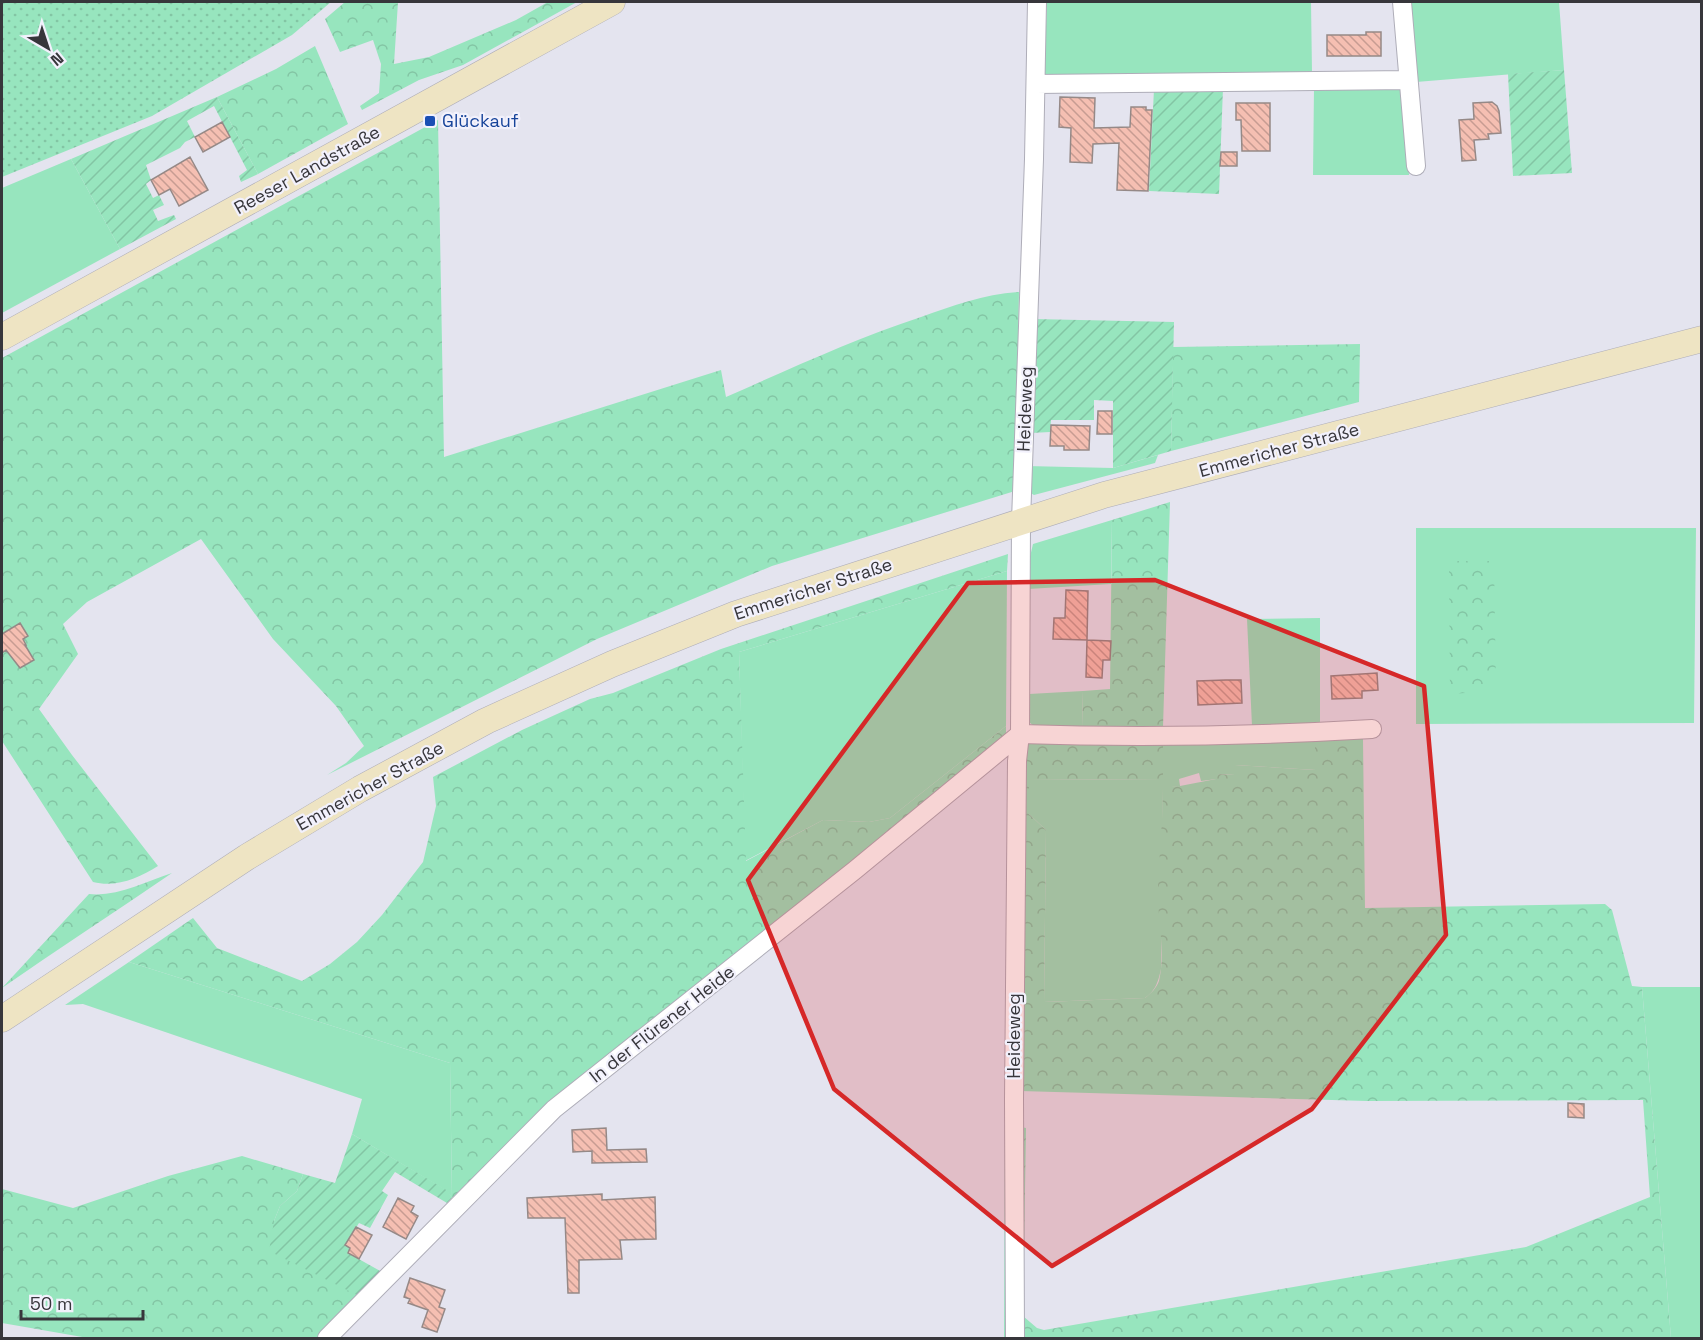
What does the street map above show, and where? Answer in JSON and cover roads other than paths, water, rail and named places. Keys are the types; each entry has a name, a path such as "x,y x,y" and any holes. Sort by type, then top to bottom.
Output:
{"main road":[{"name":"Reeser Landstraße","path":"2,337 612,2"},
{"name":"Emmericher Straße","path":"2,1019 247,856 360,789 486,721 612,664 736,614 1116,492 1701,339"}],"street":[{"name":"Heideweg","path":"1015,1338 1014,990 1017,761 1020,734 1021,521 1037,2"},
{"path":"1402,2 1416,166"},
{"path":"1036,84 1408,80"},
{"path":"1020,734 1120,738 1273,735 1372,729"},
{"name":"In der Flürener Heide","path":"327,1338 554,1109 855,870 1020,734"}],"place":[{"name":"Glückauf","path":"430,121"}]}
